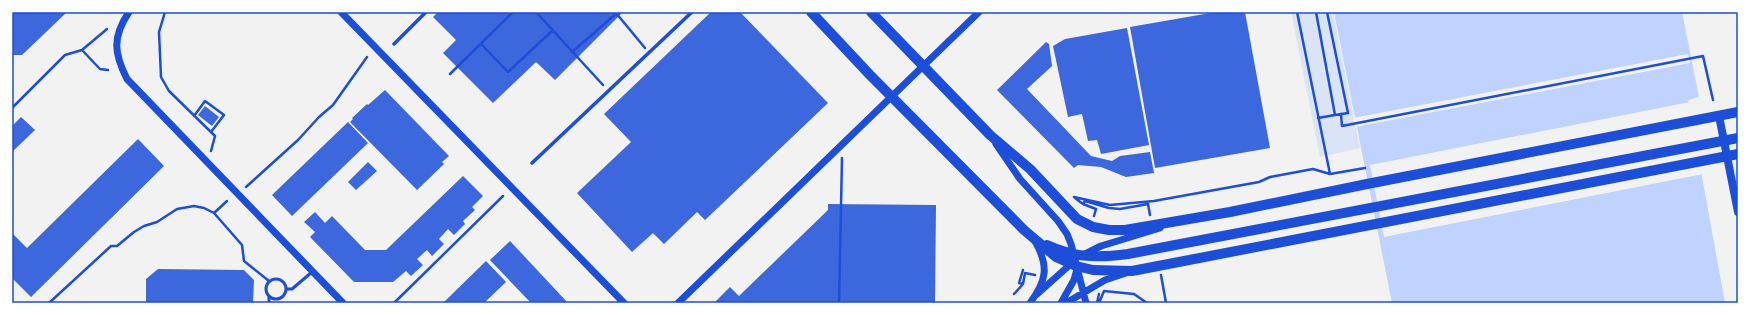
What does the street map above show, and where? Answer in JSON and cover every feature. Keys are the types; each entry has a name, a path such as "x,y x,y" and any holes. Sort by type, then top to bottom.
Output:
{"main road":[{"path":"811,12 891,96 1033,238 1056,257 1076,262 1093,270 1132,271 1374,223 1738,154"},
{"path":"870,12 990,135 1030,169 1069,210 1085,224 1094,227 1117,230 1181,222 1367,184 1738,112"},
{"path":"1719,116 1738,212"},
{"path":"1076,262 1128,254 1738,138"}],"street":[{"path":"129,12 121,24 116,43 118,62 127,79 343,303"},
{"path":"341,12 624,303"},
{"path":"394,44 426,12"},
{"path":"532,163 692,12"},
{"path":"678,303 979,12"},
{"path":"990,135 1020,179 1063,227 1067,234 1076,262 1086,303"},
{"path":"1036,295 1076,262 1106,245 1181,222"},
{"path":"1030,303 1044,281 1045,273 1042,256 1033,238"},
{"path":"1061,303 1074,280 1076,262"},
{"path":"1066,303 1105,280 1132,271"}],"lane":[{"path":"286,289 292,289 312,272"},
{"path":"269,297 275,299 282,297 286,289 284,283 279,279 269,281 266,287 269,303"}],"path":[{"path":"165,12 159,32 161,77 169,91 215,136 211,151"},
{"path":"450,74 513,12"},
{"path":"536,12 608,91"},
{"path":"1297,12 1330,174"},
{"path":"1316,12 1335,115"},
{"path":"1318,118 1348,113 1327,12"},
{"path":"572,52 617,13 649,53"},
{"path":"12,108 65,56 82,50 107,29"},
{"path":"481,44 508,72 553,30"},
{"path":"82,50 100,69 108,70"},
{"path":"1341,114 1342,126 1703,56 1713,100"},
{"path":"246,187 298,140 319,117 334,105 367,57"},
{"path":"194,116 205,101 224,115 211,132"},
{"path":"839,303 842,156"},
{"path":"1148,204 1120,209 1109,208 1085,201 1083,204 1074,197 1110,204 1154,201 1259,182 1270,177 1313,169 1330,174 1365,168"},
{"path":"394,303 503,196"},
{"path":"214,213 227,201"},
{"path":"1109,208 1110,204"},
{"path":"49,303 111,246 117,246 134,232 144,226 158,222 177,209 194,206 204,208 214,213 242,245 244,261 269,281"},
{"path":"1014,294 1023,284 1020,283 1023,270"},
{"path":"1164,289 1166,303"},
{"path":"1109,292 1134,294 1146,303"},
{"path":"1100,303 1102,294"}],"shaded area":[{"path":"1291,12 1333,12 1360,148 1320,157"}],"water":[{"path":"1334,12 1682,12 1699,97 1688,100 1725,303 1392,303"}],"pier":[{"path":"1688,54 1690,63 1355,127 1353,118"},
{"path":"1690,102 1703,174 1384,237 1370,165"}],"building":[{"path":"12,12 67,12 22,55 12,55"},
{"path":"438,12 623,12 555,80 536,62 493,103 443,53 456,40 433,17"},
{"path":"711,12 740,12 828,103 705,220 697,212 664,244 653,233 632,252 577,193 631,142 604,114"},
{"path":"1216,12 1245,12 1270,148 1155,168 1130,27"},
{"path":"1127,28 1149,145 1101,154 1097,140 1088,141 1082,114 1068,117 1053,46 1065,39"},
{"path":"1046,42 1049,44 1052,66 1027,89 1091,156 1112,161 1120,156 1150,152 1154,173 1126,177 1101,167 1078,165 1074,168 997,90"},
{"path":"385,90 449,156 442,162 444,164 417,190 350,122 353,119 352,118 367,104 368,105"},
{"path":"205,106 219,117 212,126 198,115"},
{"path":"21,117 35,130 12,152 12,126"},
{"path":"348,122 368,143 292,216 272,195"},
{"path":"138,139 164,166 31,297 12,278 12,233 27,248"},
{"path":"368,162 377,171 356,190 348,182"},
{"path":"463,176 483,196 472,207 475,210 463,221 465,224 454,235 448,229 439,239 444,244 432,256 427,250 417,259 423,265 411,276 406,271 393,282 354,282 310,237 315,232 304,222 315,212 325,223 332,216 365,250 386,250"},
{"path":"828,204 936,205 935,303 714,303 730,287 739,296 828,210"},
{"path":"510,241 568,303 531,303 490,260"},
{"path":"486,261 506,282 484,303 443,303"},
{"path":"158,269 244,270 254,280 253,303 146,303 146,279"}]}
